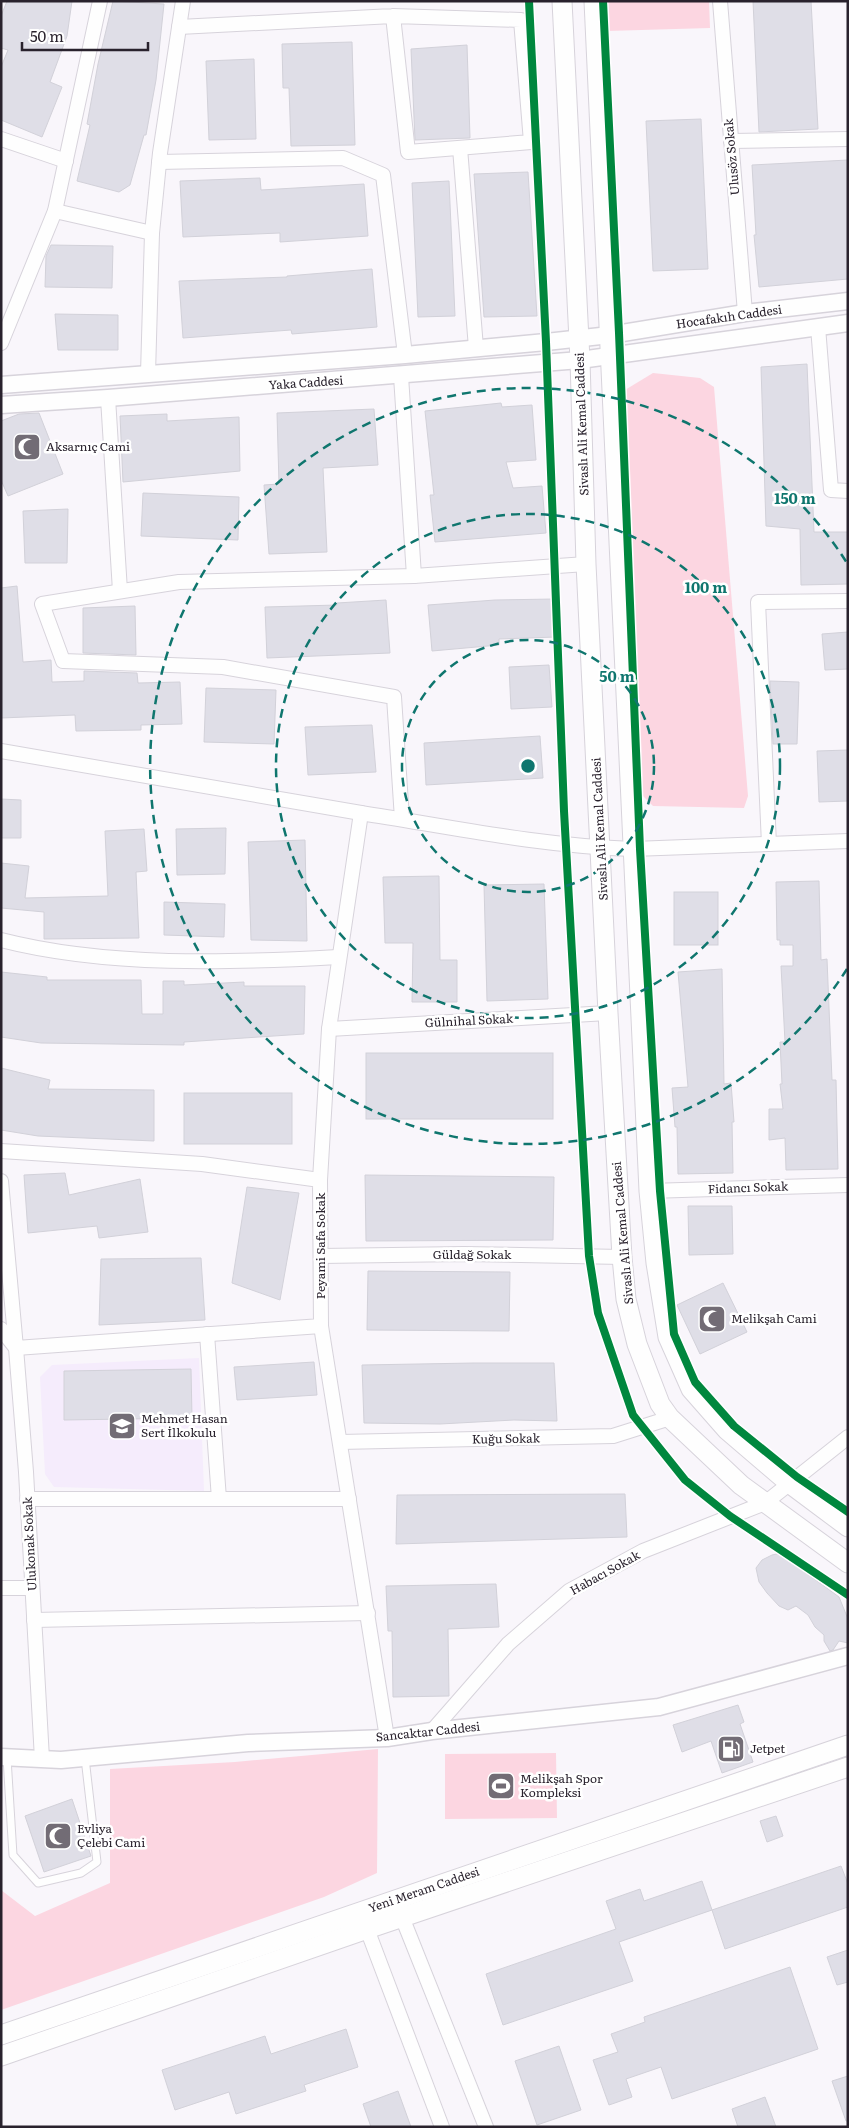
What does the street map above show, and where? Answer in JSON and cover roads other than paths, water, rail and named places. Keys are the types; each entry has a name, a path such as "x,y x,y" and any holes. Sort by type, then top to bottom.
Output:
{"main road":[{"name":"Sivaslı Ali Kemal Caddesi","path":"562,1 580,360 586,564 608,1013 626,1299 637,1344 660,1404 670,1418 740,1485 848,1563"},
{"path":"594,1 649,1191 656,1263 668,1337 691,1389 727,1430 789,1483 848,1527"},
{"name":"Yeni Meram Caddesi","path":"1,2035 848,1745"},
{"name":"Yeni Meram Caddesi","path":"1,2056 402,1917 848,1767"}],"street":[{"path":"1,343 55,212 100,1"},
{"path":"148,374 152,233 183,1"},
{"name":"Ulusöz Sokak","path":"720,1 745,314"},
{"path":"179,27 393,16 521,20 530,142 408,152 393,16"},
{"path":"1,139 66,161"},
{"path":"731,141 848,140"},
{"path":"460,148 476,348"},
{"path":"160,162 343,158 383,175 405,355"},
{"path":"55,212 152,233"},
{"name":"Hocafakıh Caddesi","path":"610,335 745,314 848,301"},
{"name":"Hocafakıh Caddesi","path":"611,356 848,323"},
{"path":"818,327 831,490 848,491"},
{"name":"Yaka Caddesi","path":"1,385 405,355 610,335"},
{"name":"Yaka Caddesi","path":"1,404 401,376 611,356"},
{"path":"401,376 414,576"},
{"path":"108,398 120,591"},
{"path":"402,819 394,697 223,667 63,661 42,604 179,582 414,576 586,564"},
{"path":"769,844 758,602 848,601"},
{"path":"1,751 489,835 601,848 633,849 848,841"},
{"path":"320,1180 329,1029 338,957 361,813"},
{"path":"1,940 38,950 143,959 262,961 338,957"},
{"name":"Gülnihal Sokak","path":"329,1029 608,1013"},
{"name":"Peyami Safa Sokak","path":"1,1151 202,1164 320,1180 321,1326 387,1738"},
{"name":"Ulukonak Sokak","path":"1,1181 27,1499 42,1759"},
{"name":"Fidancı Sokak","path":"649,1191 848,1185"},
{"name":"Güldağ Sokak","path":"321,1256 464,1254 622,1257"},
{"path":"3,1331 16,1348 321,1326"},
{"path":"207,1334 219,1499"},
{"name":"Kuğu Sokak","path":"340,1442 613,1436 670,1418"},
{"name":"Habacı Sokak","path":"432,1732 508,1644 569,1591 643,1551 765,1503 848,1437"},
{"path":"27,1499 349,1499"},
{"path":"1,1588 32,1588"},
{"path":"34,1620 368,1613"},
{"name":"Sancaktar Caddesi","path":"4,1757 61,1760 248,1744 387,1738 660,1707 848,1656"},
{"path":"402,1917 486,2127"},
{"path":"367,1929 442,2127"}],"lane":[{"path":"4,1757 13,1855 38,1883 81,1873 97,1862 86,1758"}],"place":[{"name":"Aksarnıç Cami","path":"27,447"},
{"name":"Melikşah Cami","path":"712,1319"},
{"name":"Mehmet Hasan Sert İlkokulu","path":"122,1426"},
{"name":"Jetpet","path":"731,1749"},
{"name":"Melikşah Spor Kompleksi","path":"501,1786"},
{"name":"Evliya Çelebi Cami","path":"58,1836"}]}
